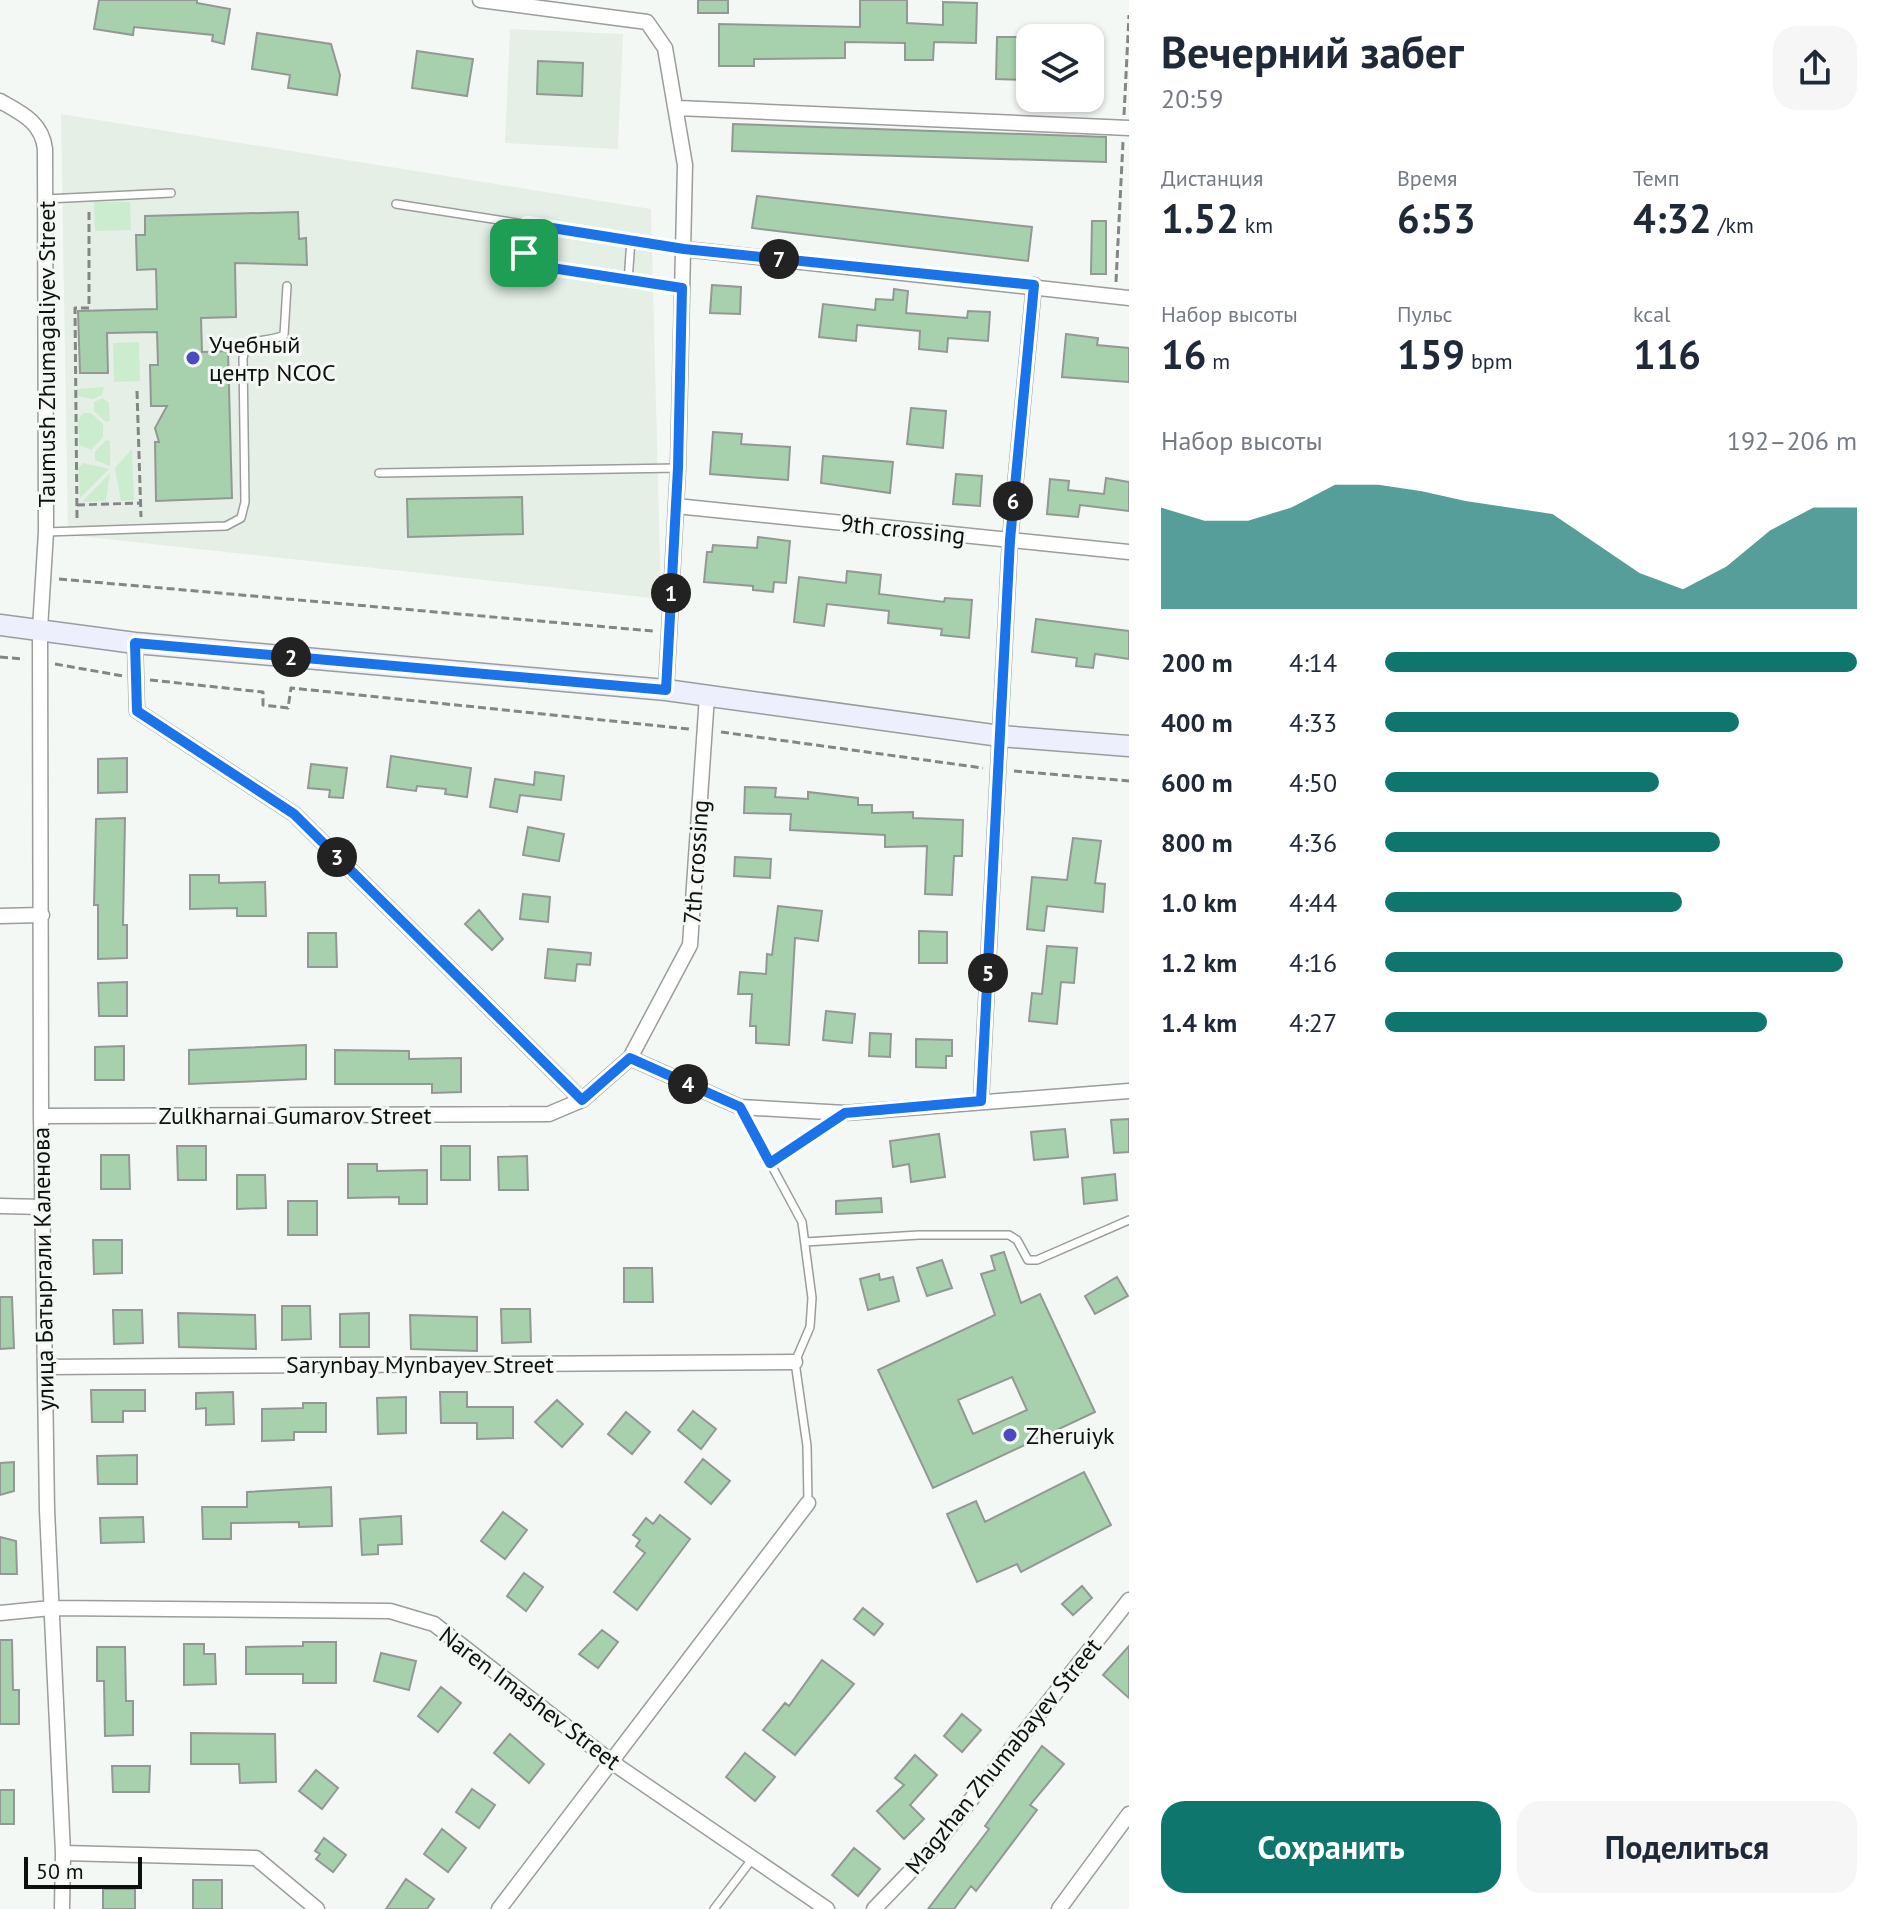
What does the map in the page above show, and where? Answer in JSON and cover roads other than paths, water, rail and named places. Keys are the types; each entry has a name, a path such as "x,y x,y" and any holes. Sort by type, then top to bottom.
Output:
{"street":[{"path":"480,0 517,2 647,22 665,48 678,108 685,165 678,468 666,690"},
{"name":"Taumush Zhumagaliyev Street","path":"0,101 28,115 44,141 46,532 40,629"},
{"path":"678,108 1126,128"},
{"path":"684,249 1034,285 1122,298"},
{"path":"981,1101 1010,540 1034,285"},
{"name":"9th crossing","path":"676,506 1129,552"},
{"path":"0,625 135,643 666,690 1000,736 1129,746"},
{"name":"улица Батыргали Каленова","path":"40,629 45,1367 51,1608 63,1853 62,1909"},
{"path":"135,643 137,711 294,814 582,1100"},
{"name":"7th crossing","path":"549,1114 582,1100 630,1058 690,945 707,696"},
{"path":"0,916 42,915"},
{"path":"630,1058 740,1107 845,1113 1129,1091"},
{"name":"Zulkharnai Gumarov Street","path":"41,1116 549,1114"},
{"path":"0,1206 43,1207"},
{"name":"Sarynbay Mynbayev Street","path":"45,1367 795,1362"},
{"path":"499,1909 808,1503"},
{"name":"Magzhan Zhumabayev Street","path":"874,1909 932,1849 1129,1600"},
{"name":"Naren Imashev Street","path":"0,1613 51,1608 390,1611 434,1624 613,1763 827,1909"},
{"path":"1059,1909 1129,1814"},
{"path":"63,1853 256,1858 317,1909"}],"lane":[{"path":"46,199 171,193"},
{"path":"396,204 684,249"},
{"path":"527,224 524,253 532,265 682,288"},
{"path":"628,282 631,239"},
{"path":"46,532 226,526 241,518 245,502 245,347 252,340 284,335 287,286"},
{"path":"379,473 678,468"},
{"path":"740,1107 802,1222 812,1298 810,1327 795,1362 807,1446 808,1503"},
{"path":"770,1163 845,1113"},
{"path":"805,1242 919,1235 1009,1235 1017,1240 1028,1260 1037,1260 1129,1220"},
{"path":"714,1909 753,1858"}],"place":[{"name":"Учебный центр NCOC","path":"193,358"},
{"name":"Zheruiyk","path":"1010,1435"}]}
